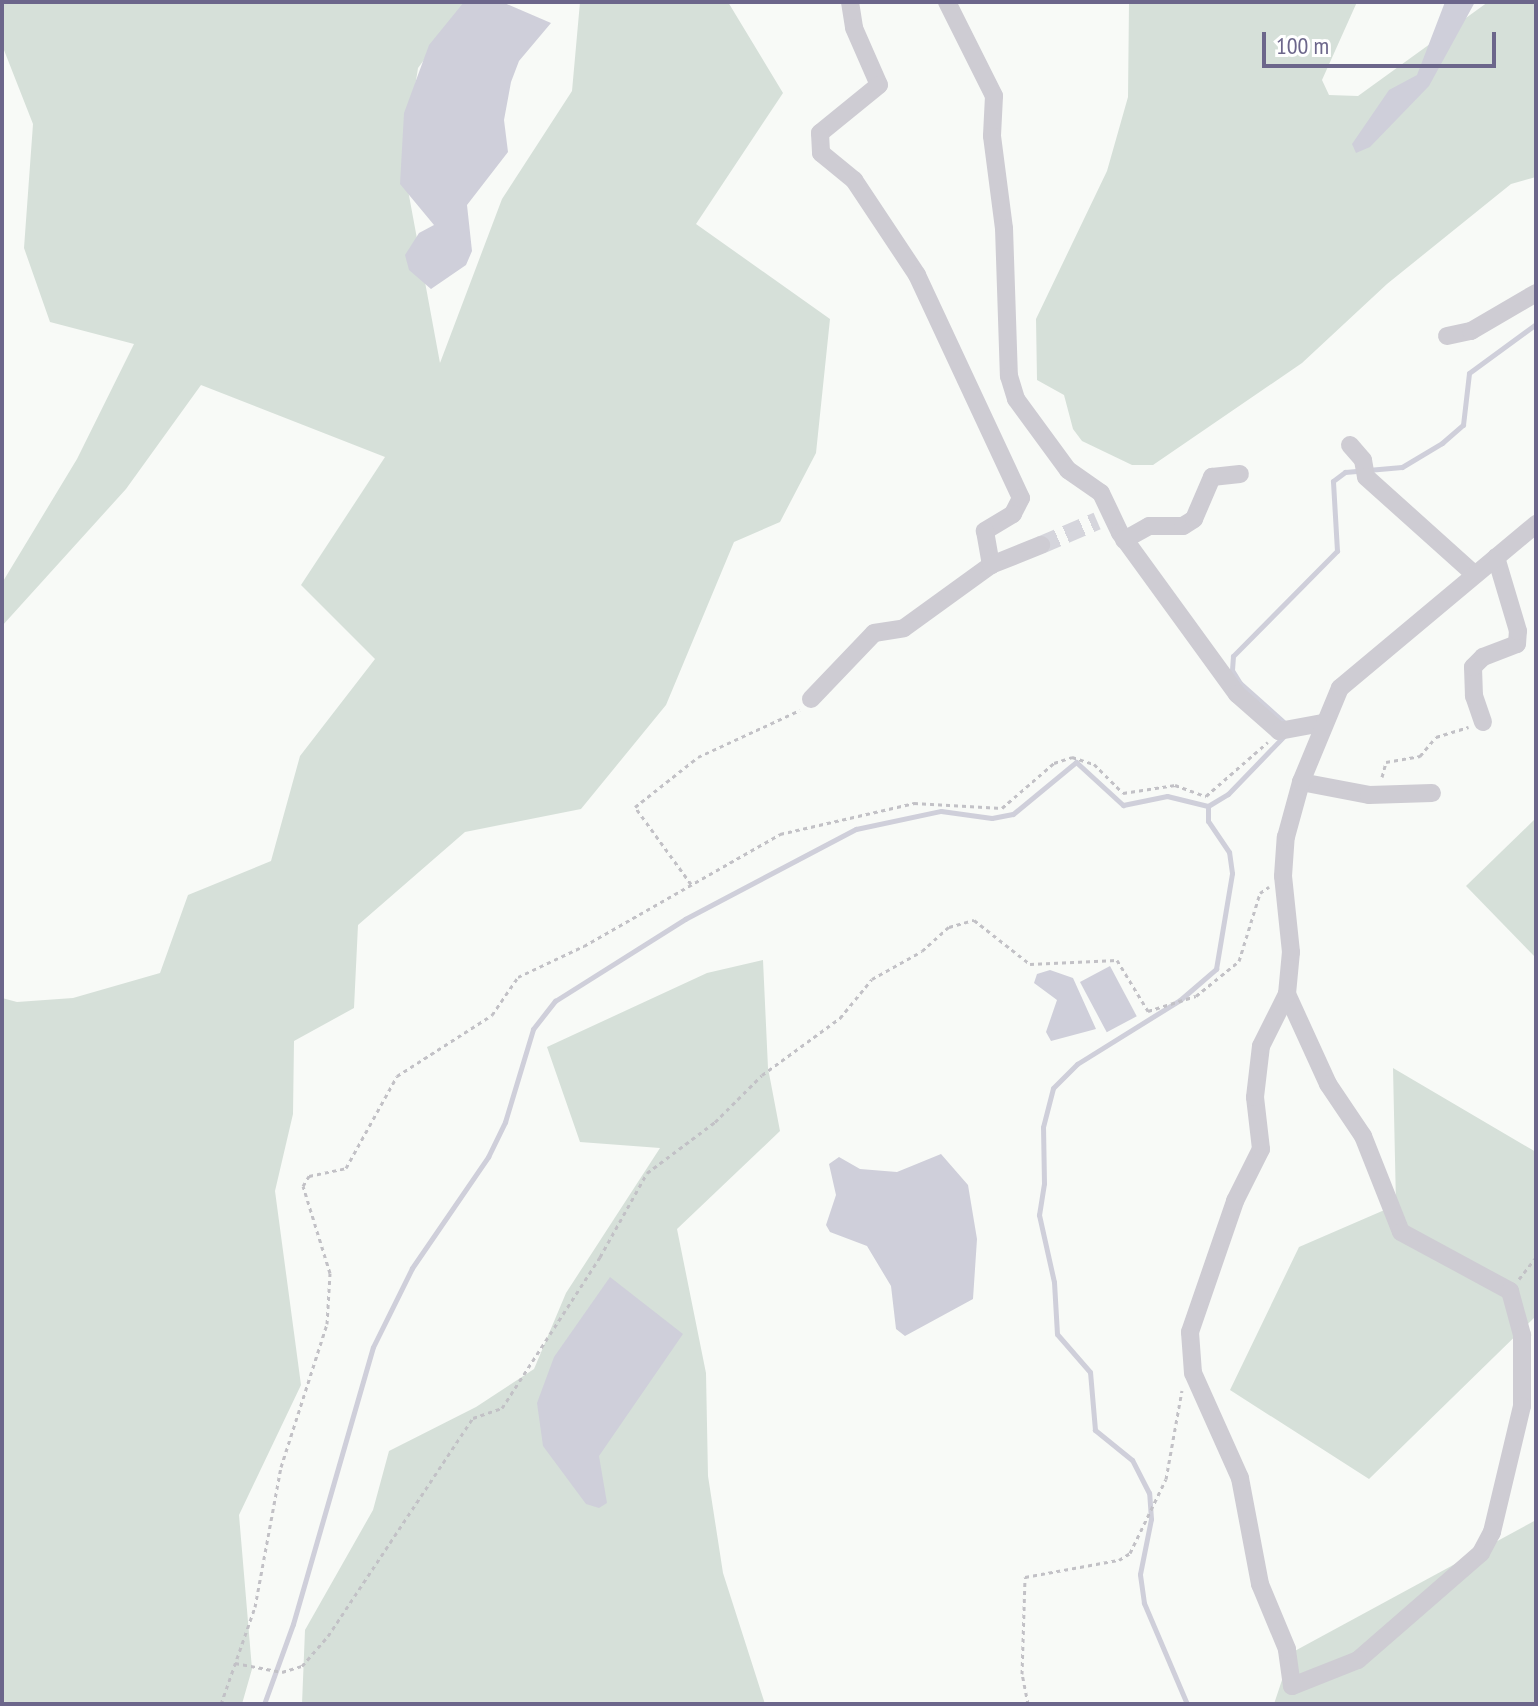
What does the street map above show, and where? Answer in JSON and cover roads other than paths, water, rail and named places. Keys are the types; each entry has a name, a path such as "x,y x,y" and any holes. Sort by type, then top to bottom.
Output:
{"street":[{"path":"850,2 854,28 879,85 820,133 821,153 854,180 917,275 1021,498 1013,514 985,531 991,565"},
{"path":"947,2 994,96 992,136 1004,228 1009,376 1016,399 1052,452 1101,493 1105,518 1124,540 1216,672 1279,731 1322,723"},
{"path":"1447,336 1471,331 1536,293"},
{"path":"1350,445 1363,460 1366,477 1474,574"},
{"path":"1124,540 1149,526 1183,526 1194,519 1212,477 1240,474"},
{"path":"1287,994 1328,1084 1363,1136 1401,1232 1510,1291 1522,1335 1522,1406 1492,1532 1481,1553 1358,1660 1292,1686 1287,1649 1260,1584 1240,1478 1193,1373 1190,1332 1195,1310 1235,1201 1261,1149 1255,1097 1261,1046 1287,994 1291,952 1283,876 1286,837 1322,723 1340,688 1363,663 1536,524"},
{"path":"811,699 874,633 904,628 927,615 991,565 1041,545"},
{"path":"1483,722 1474,696 1473,667 1483,657 1517,644 1518,631 1496,557"},
{"path":"1301,782 1383,793 1432,793"}],"waterway":[{"path":"1287,725 1240,683 1232,670 1233,656 1337,551 1333,481 1345,472 1402,467 1442,443 1463,425 1469,373 1536,324"},
{"path":"264,1704 293,1624 373,1347 412,1268 488,1157 505,1122 533,1029 555,1001 685,919 856,829 941,811 992,818 1013,814 1076,762 1123,805 1167,796 1208,806 1228,794 1285,735"},
{"path":"1187,1704 1144,1603 1140,1574 1151,1519 1149,1493 1132,1460 1095,1430 1090,1372 1057,1334 1054,1282 1039,1215 1044,1183 1043,1127 1053,1088 1077,1064 1180,1000 1216,969 1232,873 1229,852 1208,821 1208,806"}],"tunnel":[{"path":"1041,545 1097,521"}]}
